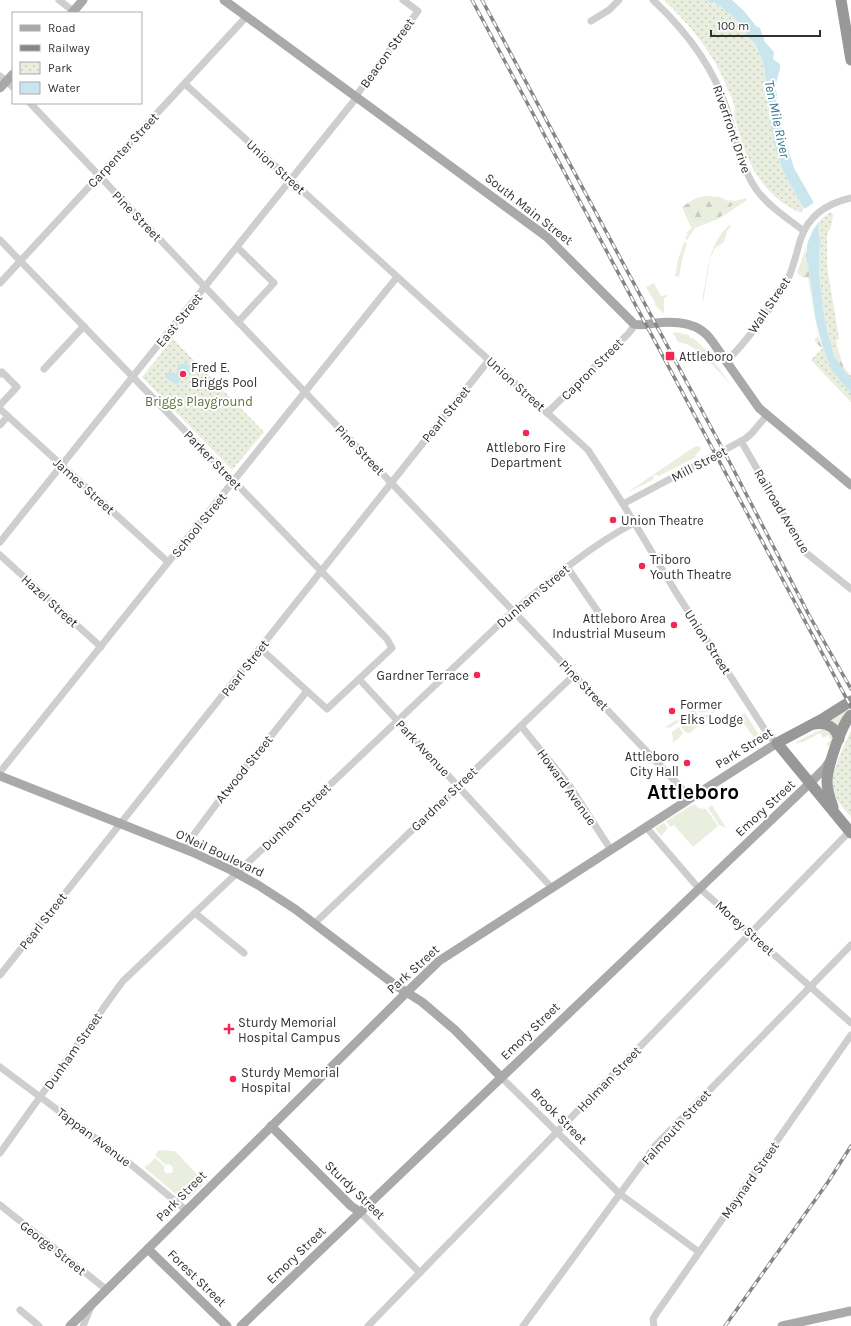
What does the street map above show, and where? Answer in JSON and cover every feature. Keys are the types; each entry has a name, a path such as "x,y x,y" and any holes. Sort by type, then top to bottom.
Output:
{"highway":[{"path":"842,0 851,60"},
{"name":"Park Street","path":"778,743 814,724 851,701"},
{"path":"835,812 827,784 828,774 839,739 847,720 851,715"},
{"path":"814,724 822,723 830,726 836,732 839,739"},
{"path":"778,743 851,832"}],"main road":[{"path":"72,12 83,0"},
{"name":"South Main Street","path":"226,0 552,240 636,325"},
{"path":"0,88 8,79"},
{"path":"636,325 673,322 693,326 709,336 754,403 851,485"},
{"name":"Park Street","path":"70,1326 406,993 443,959 690,798 778,743"},
{"name":"Emory Street","path":"241,1326 810,783 824,768 834,753"},
{"name":"O'Neil Boulevard","path":"0,776 183,849 238,873 274,894 406,993"},
{"name":"Brook Street","path":"406,993 422,1002 442,1018 501,1077"},
{"name":"Sturdy Street","path":"271,1126 351,1206 360,1212"},
{"name":"Forest Street","path":"148,1249 227,1326"},
{"path":"782,1326 851,1311"}],"street":[{"path":"59,0 72,12"},
{"name":"Beacon Street","path":"356,97 418,11 403,0"},
{"path":"591,21 609,10 619,0"},
{"name":"Riverfront Drive","path":"652,0 674,20 686,34 711,71 722,96 745,168 753,186 769,203 805,230"},
{"name":"Carpenter Street","path":"0,283 247,16"},
{"name":"Union Street","path":"184,84 588,450 623,504 676,594 769,736 778,743"},
{"name":"East Street","path":"0,542 238,248 356,97"},
{"name":"Pine Street","path":"31,104 690,798"},
{"name":"Wall Street","path":"726,361 739,349 780,294 792,270 800,240 805,230 819,212 833,203 851,198"},
{"name":"Parker Street","path":"0,240 387,639 392,648 359,679"},
{"path":"238,248 274,283 238,322"},
{"name":"School Street","path":"0,772 397,277"},
{"name":"Capron Street","path":"547,413 636,325"},
{"path":"44,369 84,326"},
{"name":"Pearl Street","path":"0,975 489,360"},
{"path":"0,374 2,372 17,387 0,405"},
{"name":"James Street","path":"0,409 168,562"},
{"name":"Mill Street","path":"623,504 741,441 752,433 767,415"},
{"path":"0,425 8,416"},
{"name":"Railroad Avenue","path":"741,441 805,552 851,589"},
{"name":"Dunham Street","path":"0,1153 119,986 513,611 567,567 634,523"},
{"name":"Hazel Street","path":"0,555 101,647"},
{"path":"567,567 601,616"},
{"path":"260,648 327,709 359,679"},
{"name":"Gardner Street","path":"314,924 574,675"},
{"name":"Park Avenue","path":"359,679 552,888"},
{"name":"Atwood Street","path":"183,849 218,802 307,691"},
{"name":"Howard Avenue","path":"521,726 567,782 611,850"},
{"name":"Morey Street","path":"646,827 700,887 851,1023"},
{"name":"Holman Street","path":"368,1326 851,832"},
{"path":"195,914 244,953"},
{"name":"Falmouth Street","path":"522,1326 655,1146 851,945"},
{"name":"Maynard Street","path":"654,1326 654,1316 851,1035"},
{"name":"Tappan Avenue","path":"0,1067 134,1167 186,1210"},
{"name":"Brook Street","path":"501,1077 620,1194 699,1252"},
{"name":"George Street","path":"0,1205 107,1290"},
{"name":"Sturdy Street","path":"360,1212 420,1273"},
{"name":"Park Street","path":"83,1326 92,1305"},
{"path":"20,1310 39,1326"}],"green space":[{"path":"664,0 707,0 711,4 712,2 724,9 725,12 730,14 742,26 745,33 755,45 763,62 767,86 770,123 778,157 784,173 805,213 796,211 776,198 759,177 752,166 742,141 734,115 734,103 717,66 702,42"},
{"path":"705,196 720,197 733,204 717,219 695,225 693,223 690,225 682,207 694,199"},
{"path":"746,198 747,200 720,218 695,228 687,240 685,239 688,234 686,233 692,228 690,225 693,223 695,225 707,221 709,222 733,204 727,200 735,201"},
{"path":"831,212 833,215 831,227 827,234 827,267 839,339 836,340 838,349 832,350 823,309 819,271 819,250 821,245 818,228 820,220"},
{"path":"729,225 731,226 727,231 724,242 715,248 710,259 703,303 703,294 709,261 718,238"},
{"path":"684,242 687,243 679,277 675,276"},
{"path":"807,245 807,260 814,311 821,345 828,361 851,402 811,360 822,349 815,341 815,338 818,337 808,277 804,278 801,276 805,264"},
{"path":"806,247 805,264 801,276 797,273"},
{"path":"654,283 661,296 667,295 667,297 664,298 664,314 655,305 655,302 646,287"},
{"path":"673,333 689,335 690,338 693,338 704,348 731,385 710,362 707,364 695,349 688,344 678,342"},
{"name":"Briggs Playground","path":"173,339 264,432 232,470 142,377"},
{"path":"823,348 832,371 851,392 851,402 811,360"},
{"path":"838,349 843,366 851,378 833,354 832,350"},
{"path":"699,446 701,449 695,455 696,457 659,476 654,475 653,480 628,492 694,447"},
{"path":"714,701 713,707 707,712 699,712 694,705 695,704 700,708"},
{"path":"718,702 721,706 690,733 685,732 681,726 690,723 699,716 709,714 715,709"},
{"path":"692,706 698,715 687,722 680,721 670,728 665,727 690,713 688,709"},
{"path":"846,708 848,712 838,726 830,721"},
{"path":"745,713 762,740 753,748 751,744 756,740 741,720 739,722 737,719"},
{"path":"679,727 683,733 672,743 672,732"},
{"path":"820,730 824,730 831,734 833,740 832,746 828,746 826,744 831,740 828,735 823,738 820,733 797,744 796,742"},
{"path":"851,731 851,817 837,798 833,791 832,785 838,760"},
{"path":"694,804 698,808 706,809 718,826 693,847 674,825 670,827 666,821"},
{"path":"712,805 726,828 719,825 708,808"},
{"path":"664,823 668,828 661,836 655,828"},
{"path":"159,1150 175,1151 205,1183 186,1201 184,1201 145,1168 145,1165 147,1166 155,1158 165,1167 164,1170 166,1173 173,1172 172,1166 169,1164 166,1165 155,1155"}],"water":[{"name":"Ten Mile River","path":"707,0 732,0 744,11 756,26 760,28 765,42 774,52 773,59 780,64 775,89 777,94 776,103 780,112 780,124 794,168 813,201 820,220 818,228 821,245 819,250 819,271 823,309 834,356 851,378 851,393 832,371 822,345 815,317 808,264 806,260 808,240 804,209 784,173 776,151 770,123 767,86 763,62 755,44 748,37 742,26 730,14 725,12 724,9 713,2 711,4"},
{"name":"Fred E. Briggs Pool","path":"186,363 190,372 186,376 181,376 181,379 177,385 165,377 170,370 176,375 178,365"}],"pier":[{"path":"815,202 821,219 813,230 807,244 802,209"}],"railway":[{"path":"472,0 851,707"},
{"path":"482,0 729,461 810,617 851,689"},
{"path":"725,1326 828,1182 851,1146"}],"place":[{"name":"Attleboro","path":"670,356"},
{"name":"Fred E. Briggs Pool","path":"183,374"},
{"name":"Attleboro Fire Department","path":"526,433"},
{"name":"Union Theatre","path":"613,520"},
{"name":"Triboro Youth Theatre","path":"642,566"},
{"name":"Attleboro Area Industrial Museum","path":"674,625"},
{"name":"Gardner Terrace","path":"477,675"},
{"name":"Former Elks Lodge","path":"672,711"},
{"name":"Attleboro City Hall","path":"687,763"},
{"name":"Sturdy Memorial Hospital Campus","path":"229,1029"},
{"name":"Sturdy Memorial Hospital","path":"233,1079"}],"district":[{"name":"Attleboro","path":"693,792"}]}
